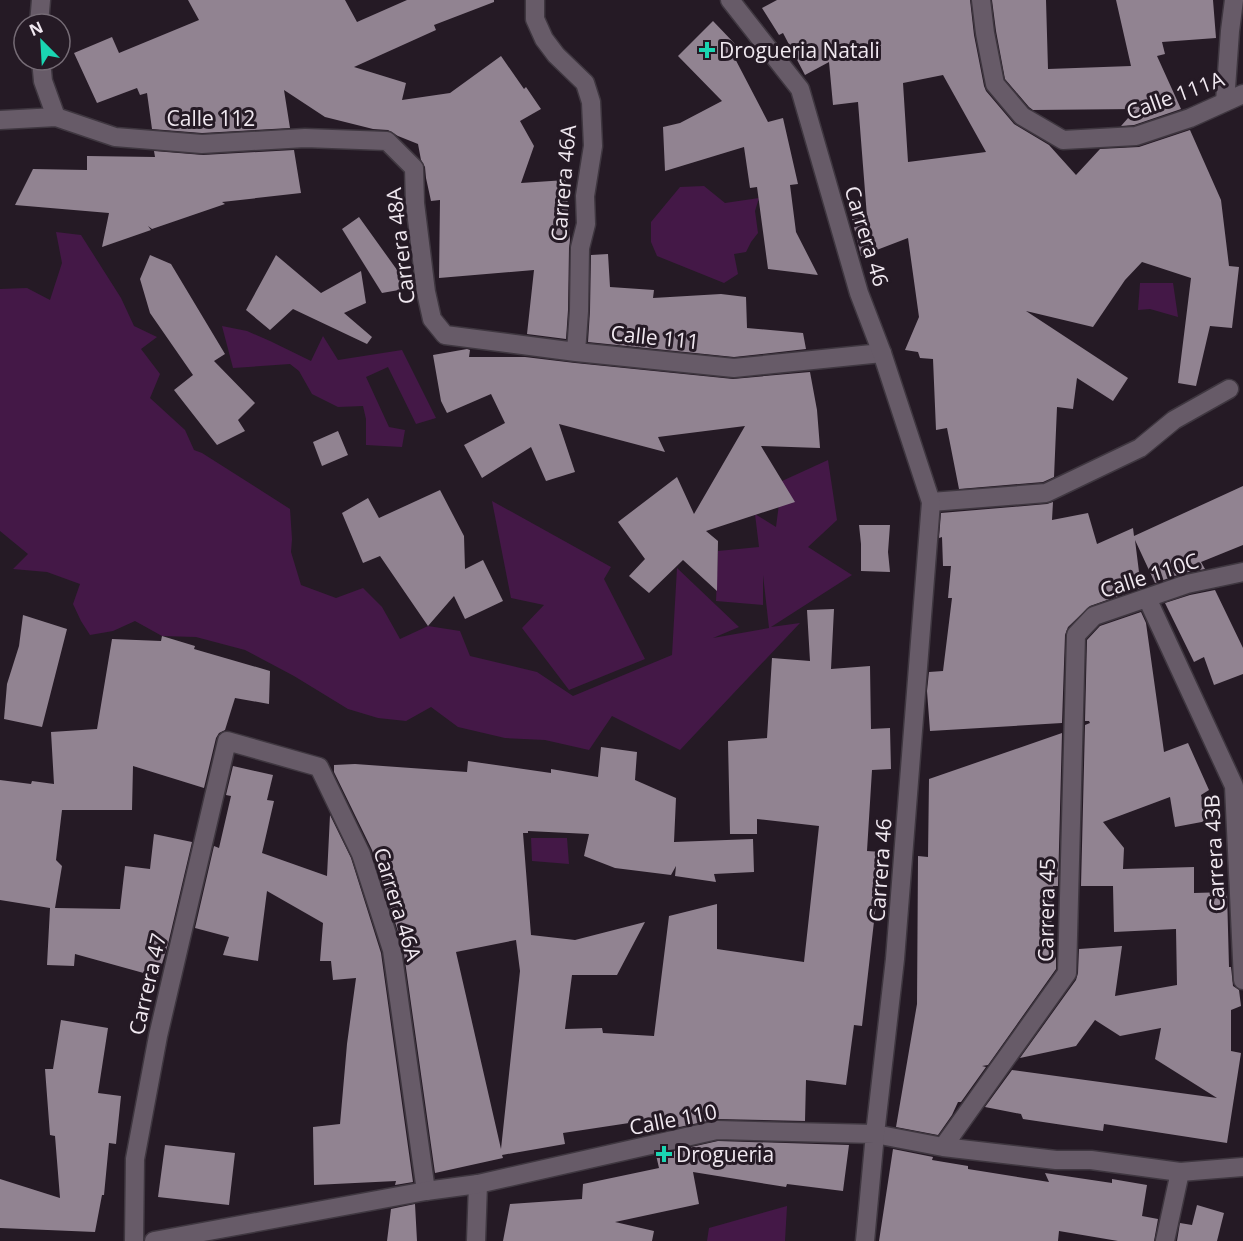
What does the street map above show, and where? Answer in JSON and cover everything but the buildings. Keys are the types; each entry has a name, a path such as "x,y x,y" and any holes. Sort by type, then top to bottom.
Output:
{"street":[{"name":"Carrera 46A","path":"535,0 535,19 544,39 556,55 585,83 591,102 593,146 585,196 586,224 580,248 576,352"},
{"name":"Carrera 46","path":"730,0 800,89 859,293 882,353 931,502 895,959 865,1241"},
{"name":"Calle 111A","path":"981,0 995,84 1022,116 1063,140 1136,136 1190,118 1243,94"},
{"path":"1225,102 1234,0"},
{"path":"42,72 43,81 56,117"},
{"name":"Calle 112","path":"0,120 56,117 115,137 202,144 305,138 387,141 414,168"},
{"name":"Carrera 48A","path":"414,168 415,203 426,292 432,319"},
{"name":"Calle 111","path":"432,319 445,335 576,352 734,368 882,353"},
{"path":"931,502 1046,493 1140,448 1174,420 1229,389"},
{"name":"Calle 110C","path":"1076,634 1094,616 1187,584 1243,572"},
{"name":"Carrera 43B","path":"1147,598 1234,786 1243,980"},
{"name":"Carrera 45","path":"943,1147 1067,973 1076,634"},
{"name":"Carrera 46A","path":"227,741 319,768 361,854 392,950 426,1191"},
{"name":"Carrera 47","path":"134,1241 135,1159 158,1036 227,741"},
{"name":"Calle 110","path":"154,1241 426,1191 478,1184 717,1130 875,1134 943,1147 1056,1160 1091,1160 1180,1172 1243,1167"},
{"path":"1165,1241 1180,1172"},
{"path":"476,1241 478,1184"}],"shaded area":[{"path":"704,186 725,203 759,198 755,211 758,233 746,252 734,254 738,274 724,283 657,256 651,242 651,222 680,187"},
{"path":"56,232 81,235 121,298 134,326 157,337 141,349 160,374 150,398 185,430 194,450 290,509 291,552 301,585 336,598 363,588 382,607 400,639 428,626 460,631 470,656 537,672 573,696 672,655 677,568 739,627 713,638 769,628 763,575 763,605 716,601 718,551 759,547 755,514 776,527 782,481 828,460 837,520 808,547 852,575 771,627 800,623 680,750 612,716 589,750 545,740 505,738 458,727 431,707 406,721 378,718 348,709 245,650 196,637 162,636 135,621 113,631 90,635 73,604 80,584 47,572 13,569 28,554 0,531 0,289 27,288 50,300 62,263"},
{"path":"1140,283 1173,283 1178,317 1150,309 1138,310"},
{"path":"222,326 247,331 311,361 323,336 338,360 402,350 436,418 416,424 388,367 366,377 389,427 405,430 402,447 366,445 366,419 363,406 338,407 312,394 299,371 290,364 233,368"},
{"path":"492,501 611,567 604,579 645,659 569,690 522,628 544,605 511,598"},
{"path":"531,838 567,838 569,864 532,861"},
{"path":"787,1206 785,1241 707,1241 709,1228"}],"place":[{"name":"Drogueria Natali","path":"707,50"},
{"name":"Drogueria","path":"664,1154"}]}
